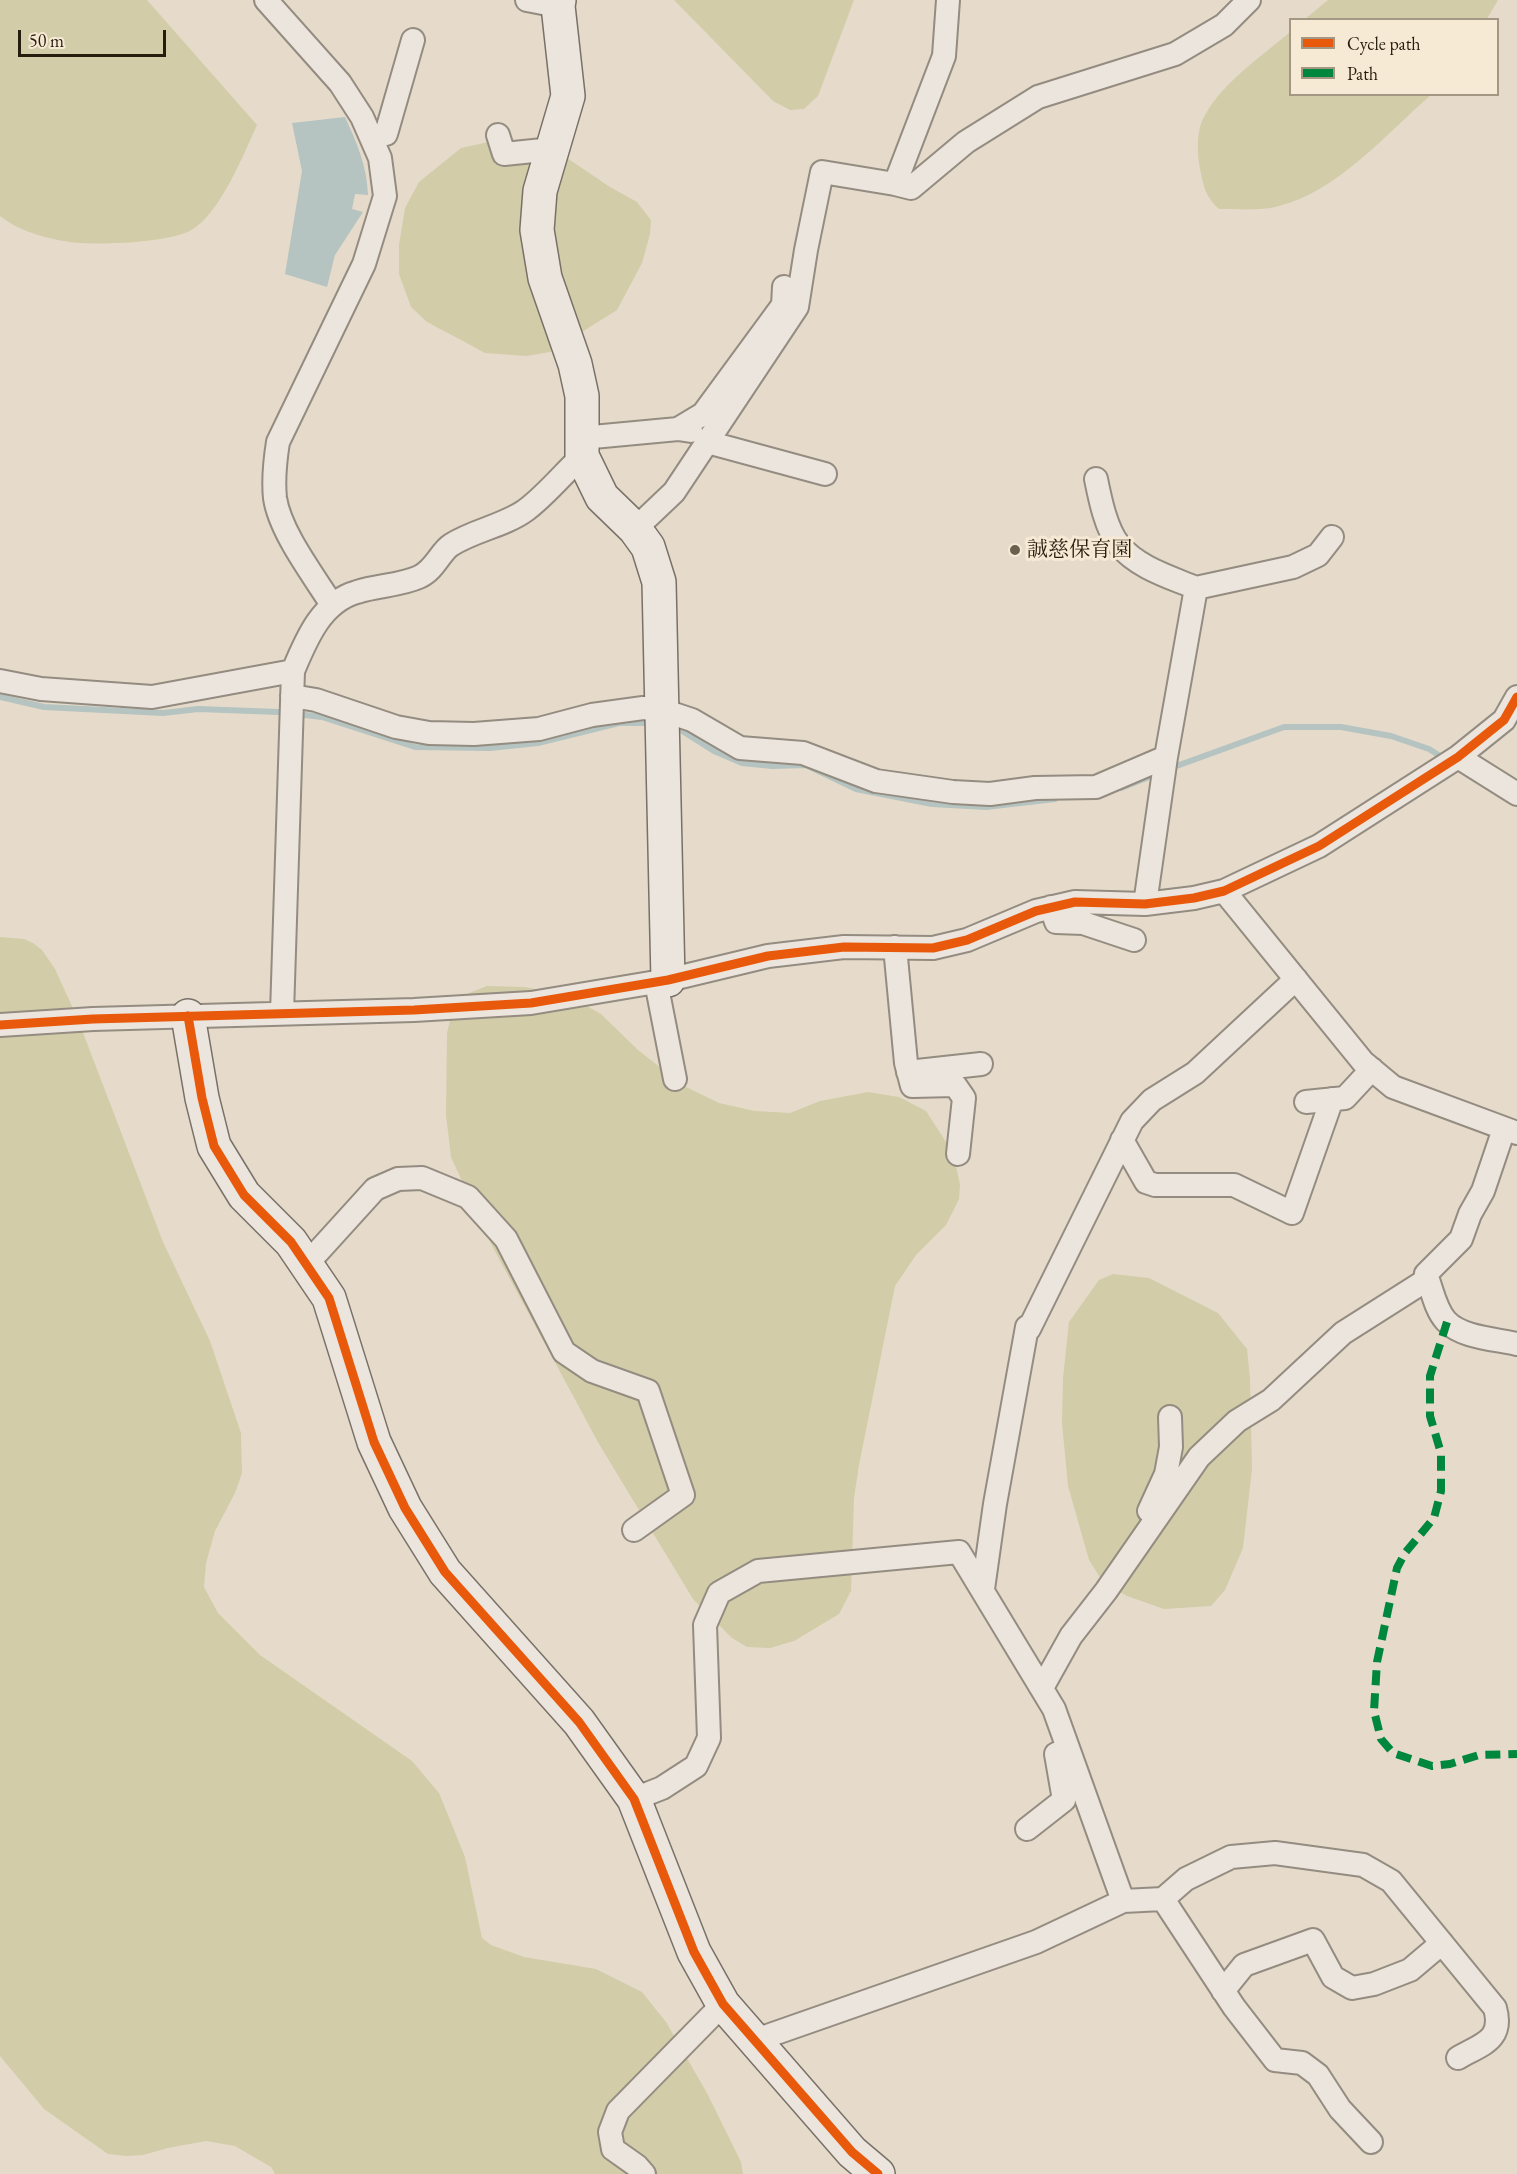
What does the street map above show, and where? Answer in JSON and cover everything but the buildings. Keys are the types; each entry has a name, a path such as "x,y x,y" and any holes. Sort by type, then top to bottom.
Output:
{"street":[{"path":"266,0 340,83 362,117 380,158 385,196 364,264 278,442 274,470 275,500 285,528 332,605"},
{"path":"895,184 944,56 948,0"},
{"path":"635,529 674,492 797,307 822,172 911,188 966,142 1038,97 1175,54 1224,26 1249,0"},
{"path":"548,2 568,96 540,191 537,230 544,278 575,364 580,385 582,447 602,497 635,529 648,547 659,582 662,710 662,981 675,1079"},
{"path":"371,137 386,134 413,40"},
{"path":"498,135 504,154 553,149"},
{"path":"282,1013 293,671 305,642 319,620 332,605 355,592 400,583 421,576 438,562 449,546 525,511 582,447 678,429 703,414 783,305 784,287"},
{"path":"678,429 825,474"},
{"path":"1096,479 1102,511 1119,545 1145,566 1196,588 1293,567 1318,555 1332,537"},
{"path":"1145,904 1166,757 1196,588"},
{"path":"0,681 41,689 152,697 293,671"},
{"path":"292,696 316,699 396,727 429,733 474,734 539,729 592,715 644,708 662,710 692,720 740,748 803,753 876,781 953,792 990,794 1035,788 1096,787 1166,757"},
{"path":"0,1024 414,1010 531,1003 662,981 768,956 844,946 933,948 967,940 1036,911 1075,902 1145,904 1194,898 1224,891 1319,846 1458,757 1504,720 1517,697"},
{"path":"1458,757 1517,794"},
{"path":"1224,891 1363,1062 1393,1087 1510,1131 1484,1191 1470,1214 1461,1239 1426,1274 1439,1311 1447,1322 1465,1333 1517,1344"},
{"path":"1051,907 1056,922 1083,923 1134,940"},
{"path":"895,947 908,1072 912,1086 955,1085 964,1098 958,1154"},
{"path":"983,1589 995,1504 1026,1327 1029,1329 1132,1121 1152,1100 1196,1073 1296,979"},
{"path":"188,1016 202,1098 214,1146 244,1195 291,1242 329,1298 374,1442 405,1508 444,1572 579,1722 634,1799 694,1952 723,2004 852,2152 878,2174"},
{"path":"908,1072 981,1064"},
{"path":"1306,1102 1345,1098 1372,1069"},
{"path":"1122,1140 1146,1182 1155,1185 1234,1185 1292,1213 1332,1099"},
{"path":"306,1264 375,1189 398,1179 422,1178 468,1197 506,1239 564,1352 592,1371 648,1391 683,1495 634,1530"},
{"path":"1042,1688 1071,1636 1106,1591 1198,1457 1237,1421 1270,1400 1343,1333 1428,1279"},
{"path":"1144,1536 1149,1511 1166,1474 1171,1447 1170,1417"},
{"path":"634,1799 662,1788 696,1766 709,1738 705,1625 719,1593 758,1571 959,1552 1054,1709 1123,1901"},
{"path":"1027,1829 1064,1800 1056,1754 1068,1748"},
{"path":"756,2040 1036,1942 1123,1901 1163,1899 1186,1879 1231,1857 1275,1853 1363,1865 1391,1881 1495,2008 1499,2022 1493,2038 1458,2058"},
{"path":"1163,1899 1223,1991 1275,2060 1302,2063 1317,2075 1340,2109 1371,2142"},
{"path":"1223,1991 1244,1965 1313,1940 1333,1977 1352,1988 1374,1984 1410,1970 1442,1943"},
{"path":"644,2174 637,2166 613,2149 610,2132 618,2111 723,2004"}],"shaded area":[{"path":"0,0 147,0 257,125 220,200 202,222 185,233 158,239 122,243 86,243 58,240 35,234 13,225 0,216"},
{"path":"674,0 854,0 818,96 804,109 790,110 773,101"},
{"path":"1328,0 1498,0 1488,18 1306,18"},
{"path":"1289,33 1289,96 1430,96 1360,160 1321,188 1300,199 1273,208 1219,209 1211,200 1202,180 1198,156 1200,127 1205,115 1222,91"},
{"path":"345,117 363,164 368,195 355,194 352,209 363,212 335,255 327,287 285,274 302,171 292,123"},
{"path":"498,140 564,156 637,202 651,220 650,234 642,263 617,310 550,352 526,356 485,353 427,322 411,307 399,274 399,245 405,208 419,182 461,148"},
{"path":"0,937 24,939 33,943 42,950 55,969 77,1017 163,1242 210,1341 241,1433 242,1473 235,1493 215,1531 206,1563 204,1587 218,1613 260,1655 412,1761 439,1793 465,1857 482,1938 491,1945 524,1957 596,1969 642,1992 666,2022 707,2093 741,2162 743,2174 275,2174 271,2167 235,2146 206,2141 143,2155 108,2154 44,2109 0,2056"},
{"path":"487,986 525,987 571,997 601,1014 638,1050 684,1086 719,1103 755,1111 790,1113 820,1101 868,1092 899,1097 926,1111 946,1142 956,1166 960,1185 959,1199 946,1225 916,1255 895,1286 854,1498 851,1591 839,1614 794,1641 770,1648 747,1647 732,1638 693,1599 599,1444 490,1242 451,1157 446,1115 447,1033 454,1004 464,995"},
{"path":"1113,1274 1149,1278 1218,1313 1247,1349 1252,1469 1243,1548 1225,1590 1211,1606 1164,1609 1127,1596 1103,1582 1089,1560 1068,1486 1062,1423 1063,1378 1069,1322 1099,1280"}],"waterway":[{"path":"0,697 44,707 163,713 198,709 279,712 322,717 415,747 490,748 538,743 619,723 652,723"},
{"path":"671,726 714,751 742,763 772,766 806,765 856,789 932,804 986,807 1055,799"},
{"path":"1171,768 1284,727 1341,727 1391,736 1429,749 1445,759"},
{"path":"1121,788 1159,773"}],"marked path":[{"path":"1447,1322 1430,1376 1430,1416 1441,1453 1441,1491 1434,1518 1405,1553 1397,1568 1377,1662 1374,1711 1381,1739 1393,1753 1432,1766 1450,1764 1479,1755 1517,1754"}],"cycle path":[{"path":"0,1025 93,1019 414,1010 531,1003 668,980 768,956 844,947 933,948 967,940 1036,911 1075,902 1145,904 1194,898 1224,891 1319,846 1458,757 1504,720 1517,697"},
{"path":"188,1016 202,1098 214,1146 244,1195 291,1242 329,1298 374,1442 405,1508 445,1572 579,1722 634,1799 694,1952 723,2004 852,2152 878,2174"}],"place":[{"name":"誠慈保育園","path":"1015,550"}]}
